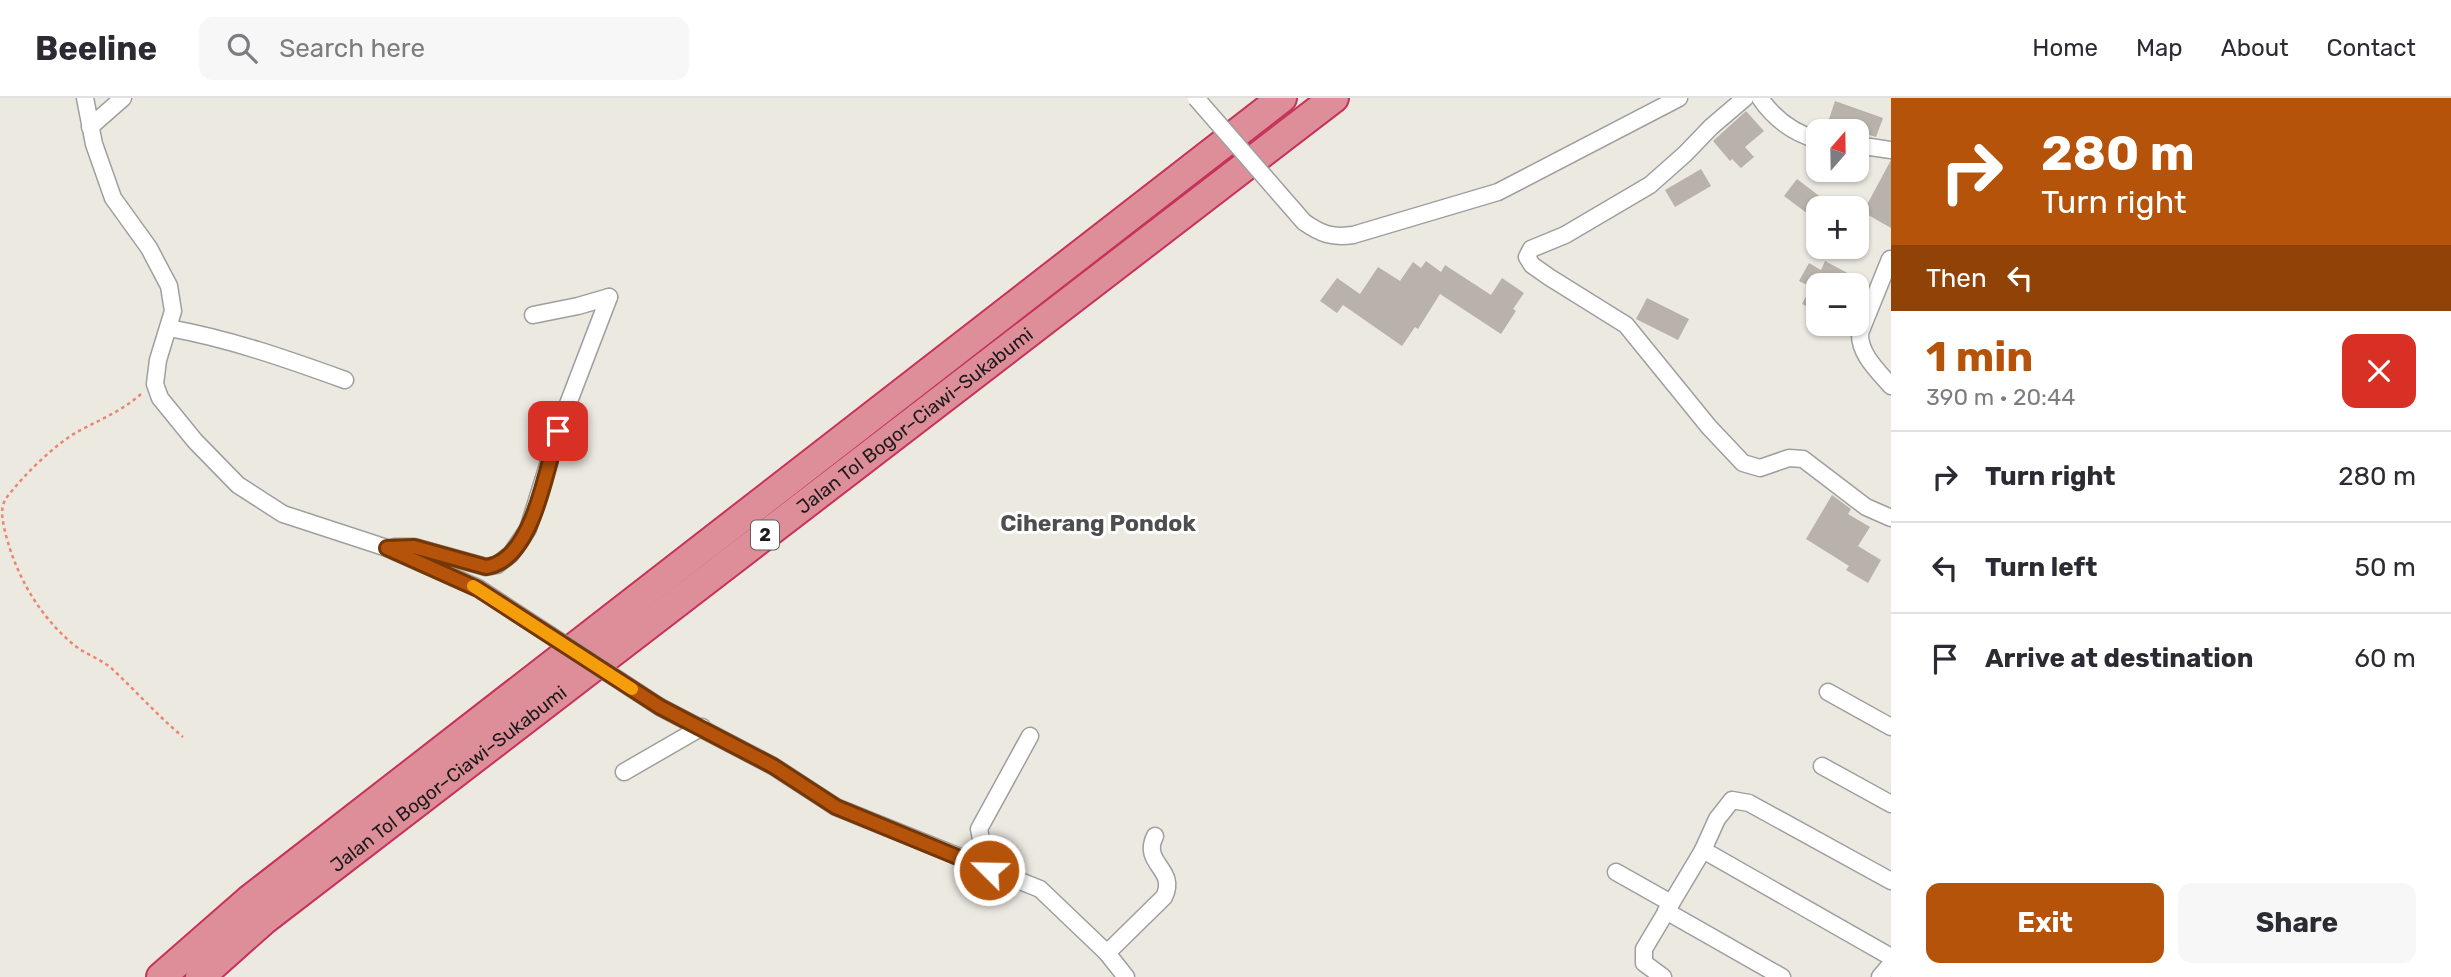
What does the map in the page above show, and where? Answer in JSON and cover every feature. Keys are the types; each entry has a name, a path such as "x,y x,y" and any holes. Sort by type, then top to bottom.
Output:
{"highway":[{"name":"Jalan Tol Bogor–Ciawi–Sukabumi","path":"162,977 249,900 1282,98"},
{"name":"Jalan Tol Bogor–Ciawi–Sukabumi","path":"200,977 264,920 1335,98"}],"street":[{"path":"85,98 102,171 113,198 149,248 169,286 173,303 169,328 158,360 155,384 160,398 195,441 247,491 283,514 387,548 478,589 660,707 773,766 836,807 1040,889 1107,953 1126,977"},
{"path":"90,127 123,98"},
{"path":"1196,98 1304,222 1320,234 1336,237 1353,235 1498,192 1679,98"},
{"path":"1745,98 1650,185 1565,234 1531,249 1527,257 1532,265 1616,318 1636,335 1685,398 1743,463 1760,468 1789,458 1803,459 1866,507 1891,518"},
{"path":"1760,98 1768,110 1788,128 1806,135"},
{"path":"1869,147 1891,150"},
{"path":"1890,259 1860,333 1859,343 1891,386"},
{"path":"387,548 414,547 486,567 497,565 511,554 521,541 528,528 557,435 609,297 533,315"},
{"path":"169,328 258,348 345,380"},
{"path":"1828,692 1891,727"},
{"path":"624,772 702,727"},
{"path":"989,870 993,850 979,837 979,830 1001,785 1030,736"},
{"path":"1822,766 1891,804"},
{"path":"1663,977 1648,968 1643,956 1644,950 1732,800 1743,800 1891,881"},
{"path":"1107,953 1164,897 1169,888 1168,878 1152,856 1155,836"},
{"path":"1703,850 1891,957"},
{"path":"1616,872 1782,977"},
{"path":"1880,977 1891,964"}],"path":[{"path":"155,384 120,410 76,433 59,446 29,472 5,499 1,515 10,553 25,586 41,608 78,648 107,665 183,737"}],"building":[{"path":"1835,101 1883,118 1876,137 1869,135 1869,119 1829,119"},
{"path":"1746,111 1764,131 1745,147 1754,157 1741,168 1732,159 1730,161 1713,141"},
{"path":"1891,160 1891,228 1869,215 1869,201"},
{"path":"1701,169 1711,186 1675,207 1665,190"},
{"path":"1797,179 1819,196 1806,196 1806,212 1784,196"},
{"path":"1426,261 1441,272 1445,265 1491,295 1502,278 1524,293 1501,334 1440,294 1418,329 1415,327 1402,346 1343,305 1337,313 1320,301 1337,278 1360,294 1378,267 1400,281 1413,262 1421,268"},
{"path":"1825,261 1847,273 1806,273 1806,284 1799,281 1809,263 1821,270"},
{"path":"1647,298 1689,319 1678,340 1636,319"},
{"path":"1832,495 1851,509 1848,514 1870,527 1858,546 1881,560 1868,583 1846,570 1849,566 1806,539"}],"slow traffic":[{"path":"473,586 632,689"}],"district":[{"name":"Ciherang Pondok","path":"1098,523"}],"route":[{"path":"558,431 528,528 511,554 497,565 486,567 414,547 387,548 478,589 660,707 773,766 836,807 989,870"}]}
